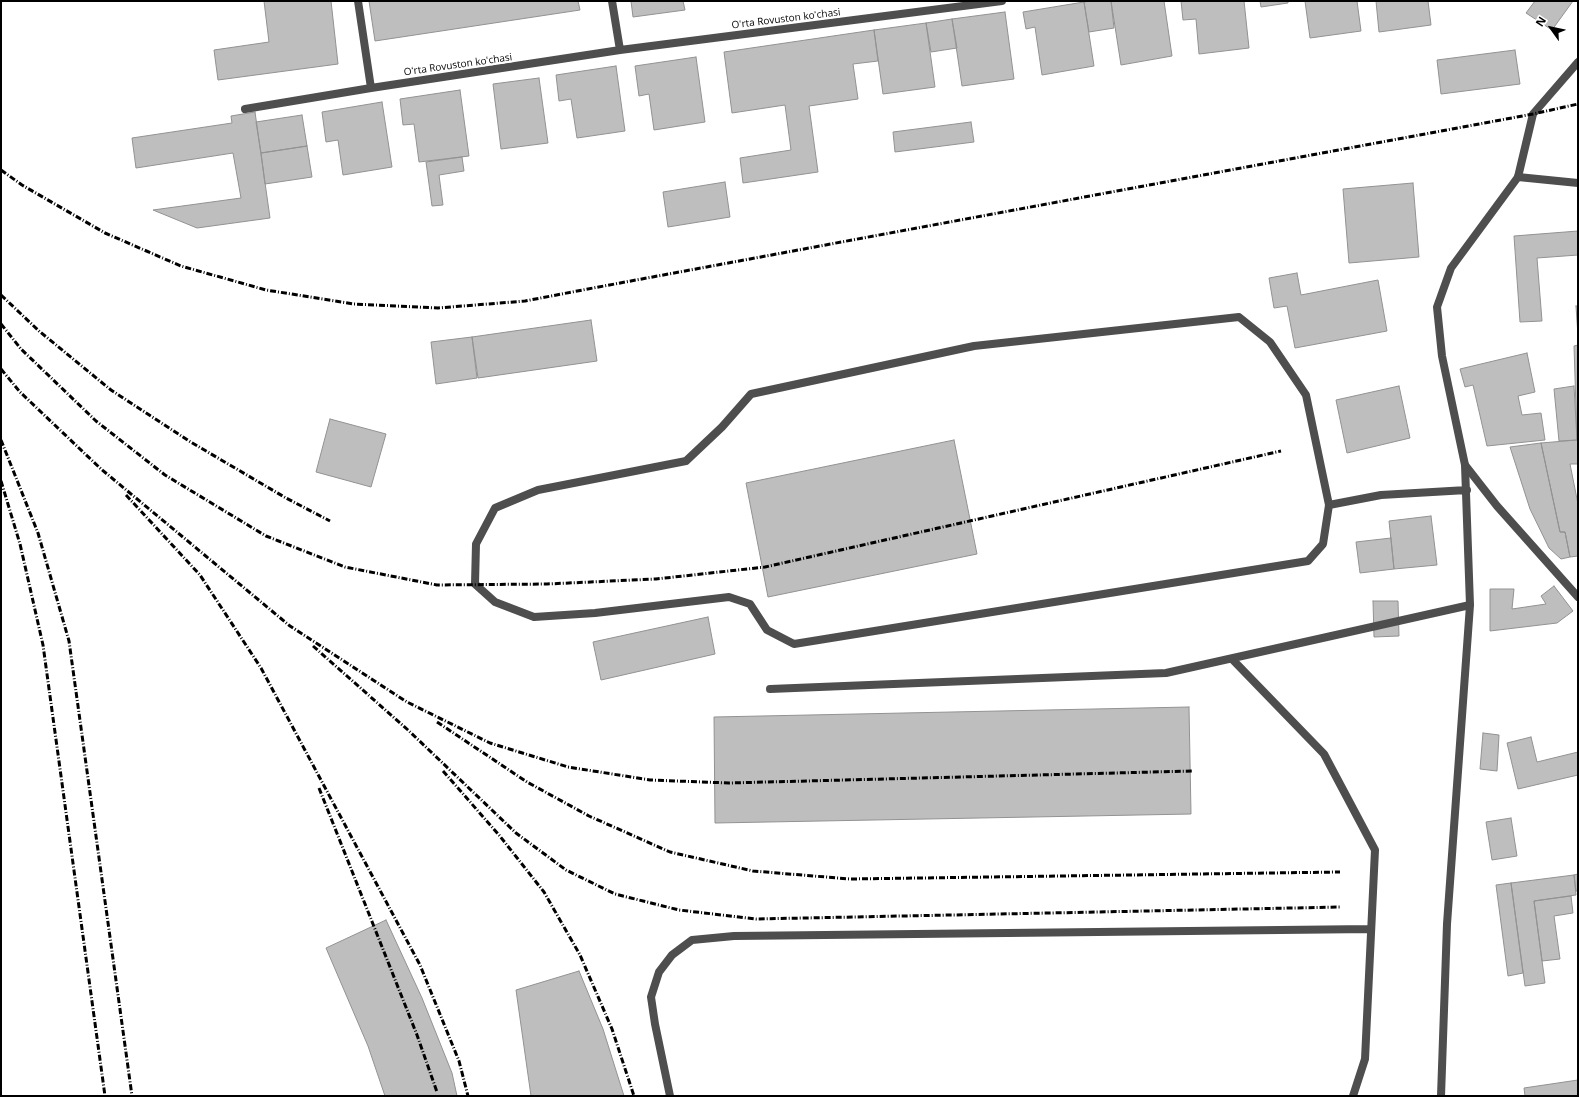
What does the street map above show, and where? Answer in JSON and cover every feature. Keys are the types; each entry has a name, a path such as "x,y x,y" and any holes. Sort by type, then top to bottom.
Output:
{"street":[{"path":"358,1 371,88"},
{"path":"612,1 620,50"},
{"name":"Oʻrta Rovuston koʻchasi","path":"245,109 620,50 1002,1"},
{"path":"1441,1096 1446,924 1470,605 1465,465 1442,356 1437,307 1451,268 1518,177 1532,114 1578,62"},
{"path":"1518,177 1578,183"},
{"path":"1239,317 1270,342 1306,395 1329,505 1323,544 1308,561 794,644 767,630 750,604 729,597 595,613 534,617 495,602 475,584 476,544 495,508 538,490 686,461 722,427 752,394 974,346 1239,317"},
{"path":"1465,465 1497,506 1578,597"},
{"path":"1329,505 1381,495 1467,490"},
{"path":"770,690 1166,673 1470,605"},
{"path":"1232,659 1324,754 1375,850 1365,1059 1352,1096"},
{"path":"670,1096 655,1024 652,997 659,972 672,955 692,940 734,936 1371,929"}],"building":[{"path":"264,1 331,1 338,64 218,80 214,50 269,42"},
{"path":"369,1 578,1 580,10 375,41"},
{"path":"631,1 683,1 685,10 633,17"},
{"path":"1111,1 1114,28 1089,32 1084,2"},
{"path":"1111,1 1164,1 1172,56 1121,65"},
{"path":"1181,1 1244,1 1249,48 1199,54 1196,19 1183,20"},
{"path":"1260,1 1288,1 1288,3 1261,7"},
{"path":"1305,1 1357,1 1361,31 1310,38"},
{"path":"1376,1 1428,1 1431,25 1379,32"},
{"path":"1535,1 1573,1 1552,30 1526,13"},
{"path":"1084,2 1094,66 1042,75 1035,27 1026,29 1023,12"},
{"path":"1005,12 1014,79 962,86 952,19"},
{"path":"952,19 957,48 931,52 926,23"},
{"path":"926,23 935,87 883,94 874,30"},
{"path":"874,30 878,61 853,64 858,99 809,106 818,172 743,183 740,158 791,150 785,105 732,113 724,52"},
{"path":"1515,50 1520,84 1441,94 1437,60"},
{"path":"696,57 705,122 654,130 649,94 639,96 635,66"},
{"path":"616,66 625,131 577,138 571,99 559,101 556,75"},
{"path":"539,78 548,143 501,149 493,84"},
{"path":"460,90 469,156 419,162 414,124 403,125 400,99"},
{"path":"382,102 392,167 343,175 338,140 326,142 322,112"},
{"path":"255,112 270,218 197,228 153,210 241,198 233,153 136,168 132,138 232,123 231,116"},
{"path":"302,115 307,146 261,153 256,122"},
{"path":"971,122 974,142 895,152 893,132"},
{"path":"307,146 312,177 265,184 261,153"},
{"path":"462,157 464,171 439,175 443,205 432,206 426,162"},
{"path":"725,182 730,217 668,227 663,192"},
{"path":"1413,183 1419,257 1349,263 1343,189"},
{"path":"1578,231 1578,255 1537,258 1542,321 1520,322 1514,236"},
{"path":"1297,273 1301,295 1378,280 1387,331 1295,348 1287,306 1274,308 1269,278"},
{"path":"1576,306 1578,306 1578,336"},
{"path":"591,320 597,361 478,378 472,337"},
{"path":"472,337 477,378 436,384 431,342"},
{"path":"1578,345 1578,440 1577,440 1574,346"},
{"path":"1527,353 1535,392 1518,396 1522,415 1541,413 1545,440 1487,446 1473,385 1465,387 1460,369"},
{"path":"1399,386 1410,438 1347,453 1336,400"},
{"path":"1574,386 1577,440 1559,441 1554,389"},
{"path":"330,419 386,434 371,487 316,472"},
{"path":"954,440 977,554 768,597 746,483"},
{"path":"1578,440 1578,464 1570,464 1578,504 1578,556 1570,557 1565,532 1560,532 1541,443"},
{"path":"1541,443 1560,532 1565,532 1570,557 1561,559 1549,548 1530,509 1510,447"},
{"path":"1431,516 1437,565 1394,569 1389,521"},
{"path":"1391,538 1394,569 1360,573 1356,542"},
{"path":"1554,586 1573,611 1557,623 1490,631 1490,589 1514,589 1512,609 1546,604 1541,596"},
{"path":"1373,601 1398,601 1399,636 1374,637"},
{"path":"708,617 715,654 601,680 593,642"},
{"path":"1189,707 1191,814 715,823 714,717"},
{"path":"1483,733 1499,735 1497,771 1480,769"},
{"path":"1531,737 1537,762 1578,752 1578,775 1518,789 1507,743"},
{"path":"1511,818 1517,856 1492,860 1486,822"},
{"path":"1578,874 1578,891 1576,891 1574,875"},
{"path":"1574,875 1576,895 1534,901 1545,983 1525,986 1511,883"},
{"path":"1511,883 1523,973 1508,976 1496,885"},
{"path":"1571,896 1573,913 1554,916 1560,959 1542,961 1534,901"},
{"path":"386,920 422,998 452,1073 457,1096 385,1096 368,1046 326,948"},
{"path":"579,971 603,1029 624,1096 531,1096 516,990"},
{"path":"1578,1080 1578,1096 1525,1096 1524,1088"}],"railway":[{"path":"1,170 22,185 105,233 181,266 266,290 354,304 438,308 525,301 1533,114 1578,104"},
{"path":"1,295 39,331 111,390 189,441 286,498 330,521"},
{"path":"1,324 21,349 96,421 165,475 266,536 345,567 437,585 547,584 656,579 765,567 1281,451"},
{"path":"1,369 20,392 101,469 290,626 407,702 490,743 568,767 650,780 729,783 1192,771"},
{"path":"1,440 38,533 69,641 132,1096"},
{"path":"1,481 20,544 43,645 105,1096"},
{"path":"126,495 200,575 261,668 420,965 459,1061 468,1096"},
{"path":"313,646 408,730 516,833 566,870 615,894 679,910 756,919 1341,907"},
{"path":"437,722 527,782 589,816 670,852 753,871 850,879 1340,872"},
{"path":"443,771 499,835 544,892 580,955 612,1029 634,1096"},
{"path":"319,788 417,1035 437,1092"}]}
